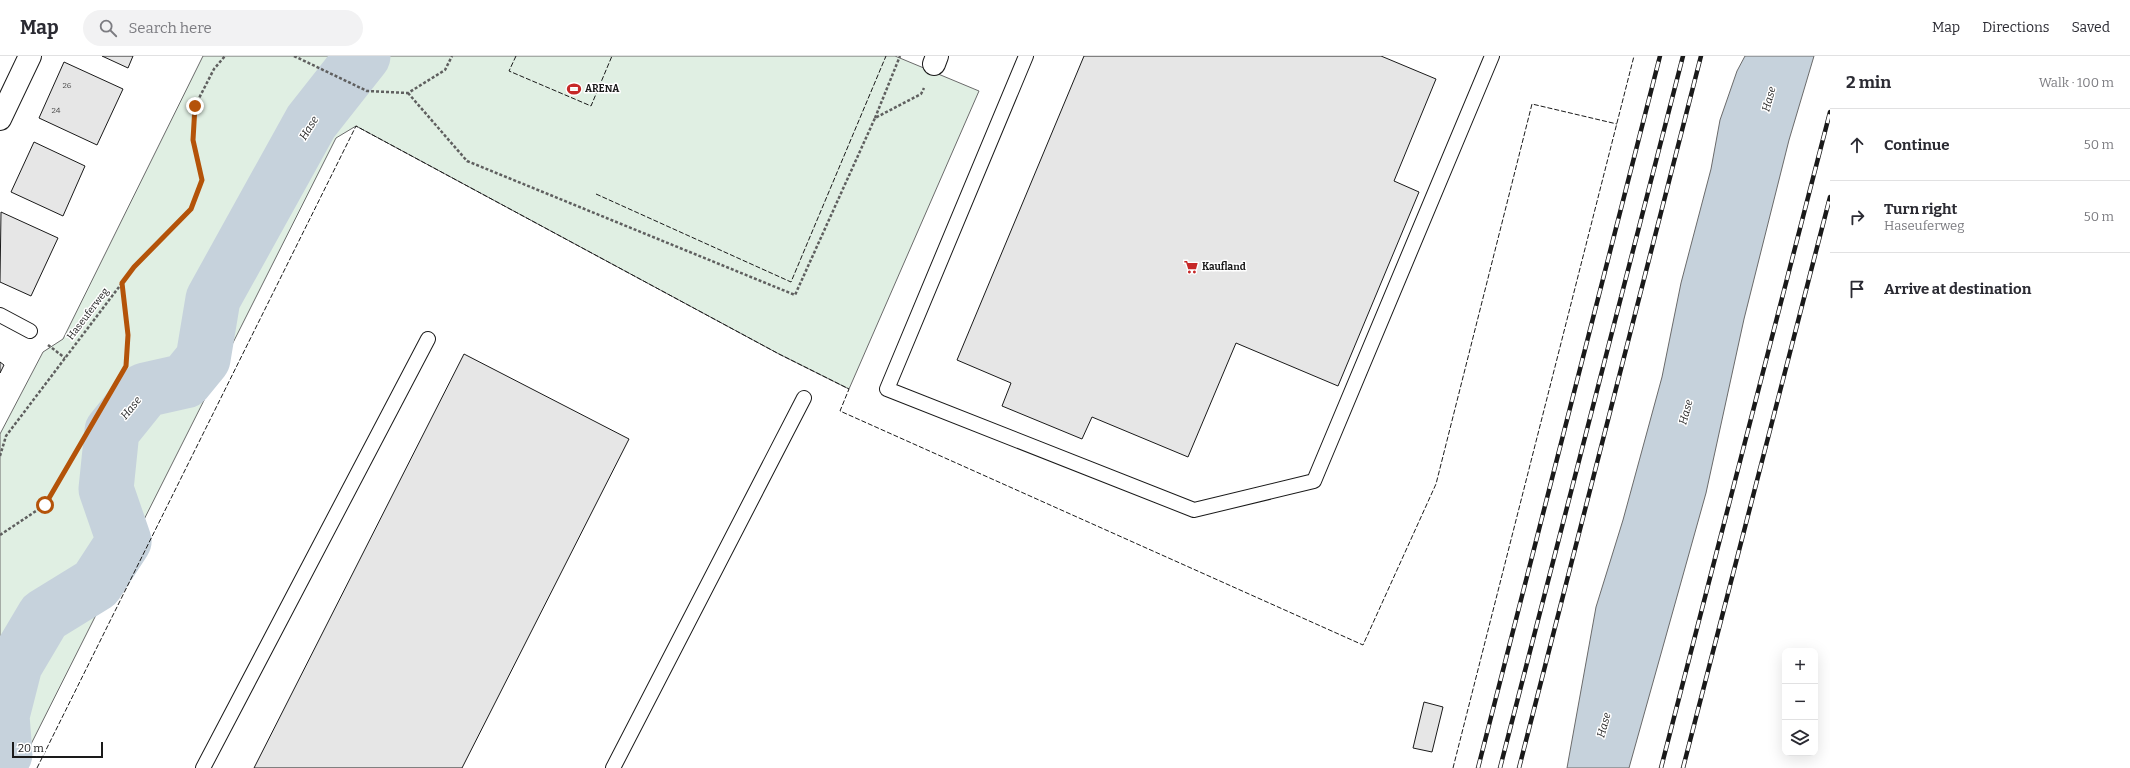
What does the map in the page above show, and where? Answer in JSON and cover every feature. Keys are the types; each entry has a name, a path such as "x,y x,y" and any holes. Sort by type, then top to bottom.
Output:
{"street":[{"path":"0,119 30,56"}],"lane":[{"path":"1026,56 887,389 1194,510 1314,481 1492,56"},
{"path":"0,315 30,331"},
{"path":"203,768 428,339"},
{"path":"612,768 804,398"}],"path":[{"name":"Haseuferweg","path":"0,456 6,436 134,267 191,209 202,180 193,140 195,106 214,69 225,56"},
{"path":"294,56 303,62 368,91 408,93 445,70 452,56"},
{"path":"408,93 467,161 794,295 875,118 900,56"},
{"path":"875,118 921,94 936,60"},
{"path":"0,535 45,505 126,366 128,335 122,283"}],"green space":[{"path":"203,56 895,56 979,91 849,389 779,354 356,126 336,138 19,768 0,768 0,434 43,352 63,339"}],"water":[{"path":"1745,56 1814,56 1789,140 1744,319 1706,493 1629,768 1567,768 1596,607 1623,520 1662,377 1681,283 1711,169 1720,120 1737,71"}],"building":[{"path":"102,56 133,56 128,68"},
{"name":"Kaufland","path":"1084,56 1381,56 1436,79 1394,181 1419,192 1338,386 1236,343 1188,457 1092,417 1082,439 1002,406 1011,383 957,360"},
{"path":"64,62 123,89 97,145 39,118"},
{"path":"34,142 85,166 63,216 11,192"},
{"path":"1,212 58,238 31,296 0,282"},
{"path":"464,354 629,439 462,768 254,768"},
{"path":"0,362 4,365 0,373"},
{"path":"1424,702 1443,707 1432,752 1413,748"}],"waterway":[{"name":"Hase","path":"0,763 5,754 2,716 15,665 44,616 96,584 124,541 106,489 112,431 145,390 185,381 203,359 213,299 311,122 363,56"}],"railway":[{"path":"1478,768 1660,56"},
{"path":"1500,768 1683,56"},
{"path":"1519,768 1701,56"},
{"path":"1661,768 1830,112"},
{"path":"1683,768 1830,197"}],"fence":[{"path":"516,56 509,71 591,106 612,56"},
{"path":"596,194 791,282 886,56"},
{"path":"1453,768 1634,56"},
{"path":"37,768 356,126 779,354 849,389 840,411 1363,645 1436,484 1532,104 1617,124"}],"place":[{"name":"ARENA","path":"574,89"},
{"name":"Kaufland","path":"1191,267"}],"route":[{"path":"45,505 126,366 128,335 122,283 134,267 191,209 202,180 193,140 195,106"}]}
